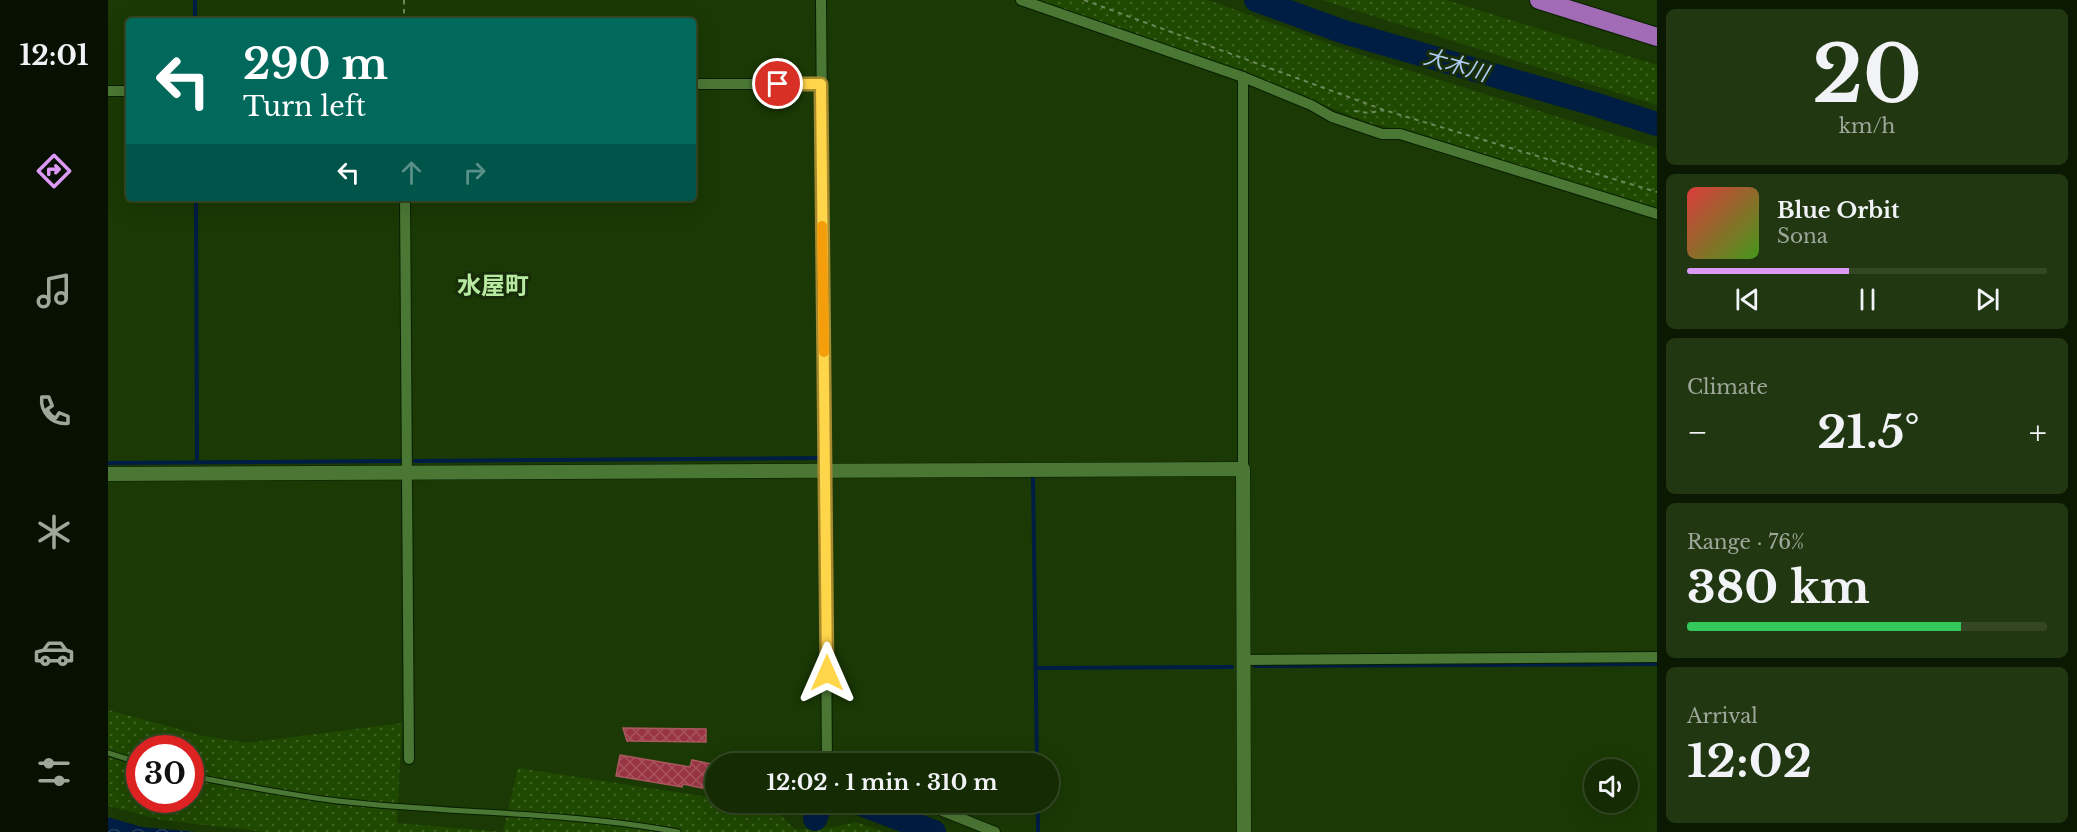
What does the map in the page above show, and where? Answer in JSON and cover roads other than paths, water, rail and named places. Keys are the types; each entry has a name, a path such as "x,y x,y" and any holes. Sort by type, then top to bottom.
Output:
{"highway":[{"path":"1539,0 1657,37"}],"street":[{"path":"821,0 827,753"},
{"path":"1021,0 1243,77 1311,105 1332,117 1382,134 1400,134 1657,214"},
{"path":"1243,77 1244,832"},
{"path":"696,84 821,84"},
{"path":"108,91 126,91"},
{"path":"405,201 409,759"},
{"path":"108,474 1243,469"},
{"path":"1244,660 1657,657"},
{"path":"948,813 995,832"}],"lane":[{"path":"108,753 126,759"},
{"path":"204,779 339,801 597,819 678,832"}],"water":[{"path":"108,817 142,827 197,832 108,832"}],"waterway":[{"path":"195,0 195,18"},
{"name":"大木川","path":"1256,0 1344,32 1657,124"},
{"path":"196,201 197,463"},
{"path":"415,461 818,458"},
{"path":"108,463 400,461"},
{"path":"1033,476 1037,753"},
{"path":"1255,666 1656,664"},
{"path":"1036,668 1232,667"},
{"path":"815,819 817,813"},
{"path":"885,813 934,832"},
{"path":"1038,813 1038,832"}],"district":[{"name":"水屋町","path":"493,285"}]}
